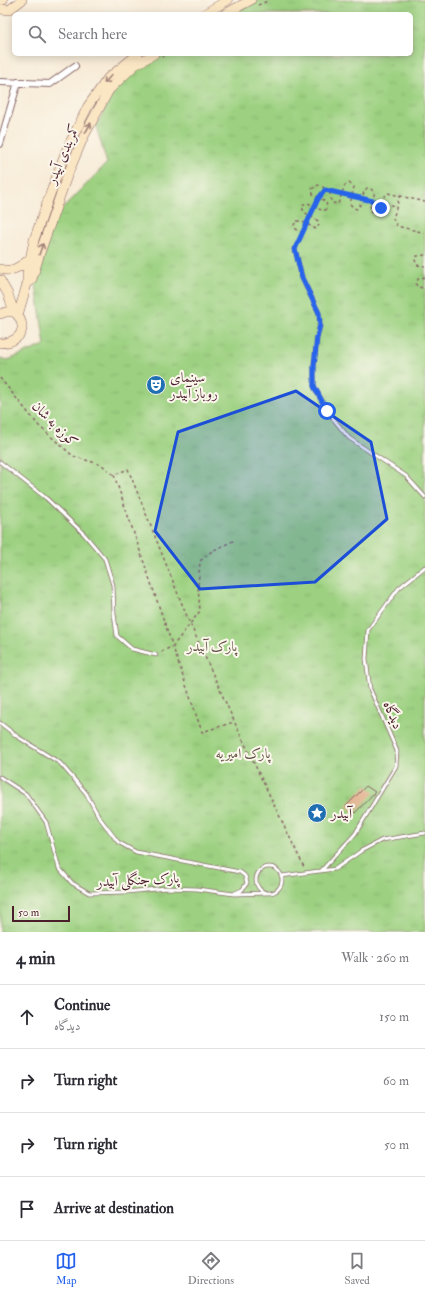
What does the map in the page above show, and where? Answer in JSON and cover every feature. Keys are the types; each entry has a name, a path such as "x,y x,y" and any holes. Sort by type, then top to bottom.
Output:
{"main road":[{"path":"0,9 10,10 22,0"},
{"path":"207,12 228,0"},
{"path":"229,12 251,0"},
{"name":"کمربندی آبیدر","path":"16,314 27,284 27,274 34,240 66,151 88,106 108,78 136,56"},
{"name":"کمربندی آبیدر","path":"27,284 32,279 67,176 87,130 109,90 135,65 157,56"},
{"path":"0,269 12,270 18,268 30,259"},
{"path":"0,280 8,294 16,314 22,320 23,325 19,336 15,340 0,343"},
{"path":"0,314 6,312 16,314"}],"street":[{"path":"0,82 50,84 75,66"},
{"path":"0,144 18,82"}],"lane":[{"path":"295,249 302,278 319,313 320,325 317,337 314,386 327,411 349,438 406,476 425,497"},
{"path":"0,462 46,498 84,534 105,559 113,585 114,614 117,636 132,649 156,655"},
{"name":"دیدگاه","path":"321,870 355,834 396,766 397,751 370,689 366,659 368,630 399,588 425,567"},
{"path":"0,723 18,737 60,763 86,793 99,817 118,842 136,852 240,872 245,876 247,883 242,890 234,894"},
{"name":"پارک جنگلی آبیدر","path":"0,777 26,794 46,822 59,868 72,883 89,893 127,892 166,888 197,889 234,894 268,893"},
{"path":"281,876 335,869 382,840 425,833"},
{"path":"263,868 272,868 281,876 281,884 276,891 268,893 261,890 256,883 257,874 263,868"}],"path":[{"path":"330,192 331,201 338,204 343,188 346,183 349,183 354,187 350,204 357,209 364,191 367,188 371,189 374,192 370,208 372,212 375,213 378,212 383,198 388,193 425,202"},
{"path":"303,233 294,225 296,221 301,221 316,229 319,225 318,221 311,215 304,212 302,207 304,204 308,203 323,211 327,207 326,202 313,194 312,190 318,184 330,192 396,206"},
{"path":"295,249 318,198 325,190"},
{"path":"400,195 393,219 397,226 425,234"},
{"path":"425,255 417,256 415,260 417,265 425,266"},
{"path":"425,277 418,279 416,284 417,287 425,288"},
{"name":"کوزه به شان","path":"0,378 39,426 73,456 102,465 114,475"},
{"path":"235,722 202,732 114,475 128,469 191,624 235,722 306,872"},
{"path":"156,655 173,646 200,611 198,586 200,560 212,551 235,540"}],"highlighted area":[{"path":"296,391 371,442 387,519 315,582 200,589 155,531 178,432"}],"green space":[{"name":"پارک آبیدر","path":"258,0 425,0 425,932 0,932 0,358 8,360 45,345 36,285 53,219 107,163 96,126 122,75 155,56 413,56 413,12 233,12"}],"building":[{"path":"366,786 375,792 355,813 346,806"}],"place":[{"name":"سینمای روباز آبیدر","path":"156,385"},
{"name":"آبیدر","path":"317,813"}],"route":[{"path":"327,411 314,386 314,366 317,337 320,325 319,313 302,278 295,249 318,199 325,190 382,203 381,208"}],"park label":[{"name":"پارک امیریه","path":"243,753"}]}
